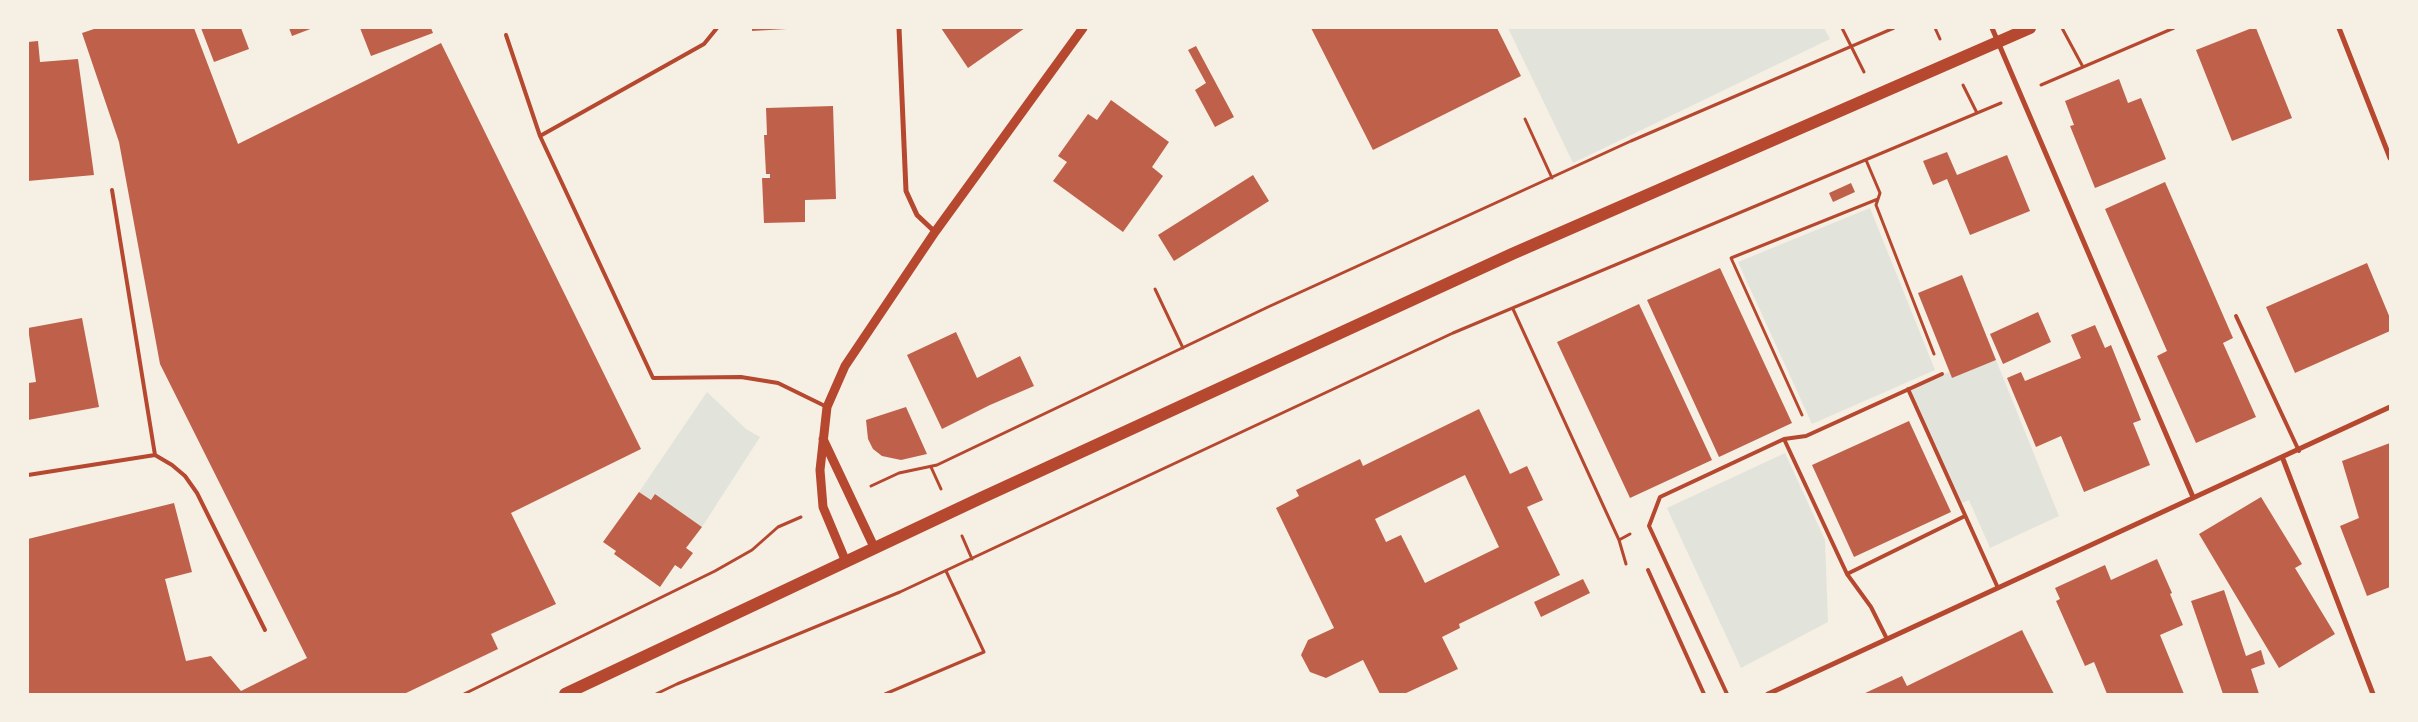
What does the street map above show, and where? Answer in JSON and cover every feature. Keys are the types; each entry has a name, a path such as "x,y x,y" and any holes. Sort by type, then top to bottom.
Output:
{"main road":[{"path":"566,694 875,548 1512,254 2030,28"}],"street":[{"path":"899,28 906,191 917,215 935,232"},
{"path":"846,562 823,507 820,470 827,407 845,366 935,232 1083,28"},
{"path":"1992,28 2193,497"},
{"path":"2339,28 2390,158"},
{"path":"1768,694 2193,497 2299,451 2390,407"},
{"path":"823,438 875,548"},
{"path":"2283,458 2373,694"}],"lane":[{"path":"540,136 704,44 717,28"},
{"path":"506,35 540,136 654,378 742,377 778,383 827,407"},
{"path":"112,190 155,455"},
{"path":"2236,316 2299,451"},
{"path":"1728,694 1649,526 1660,497 1784,439 1810,434 1942,374"},
{"path":"1908,389 1998,588"},
{"path":"1784,439 1847,574 1871,607 1887,639"},
{"path":"28,475 155,455 172,464 185,476 197,493 265,630"},
{"path":"1847,574 1965,516"},
{"path":"1648,570 1704,694"}],"path":[{"path":"1842,28 1851,46"},
{"path":"899,473 937,465 1183,348 1552,178 1894,28"},
{"path":"2062,28 2083,67"},
{"path":"656,694 946,571 1452,333 1866,160 2174,28"},
{"path":"1525,119 1552,178"},
{"path":"1866,160 1880,193 1876,205 1942,374"},
{"path":"1810,434 1731,258 1878,199"},
{"path":"1155,289 1183,348"},
{"path":"1513,309 1618,540"},
{"path":"464,694 715,571 752,550 778,527"},
{"path":"886,694 984,652 946,571"}],"shaded area":[{"path":"1508,28 1824,28 1830,39 1573,163"},
{"path":"1870,208 1935,370 1812,424 1738,262"},
{"path":"1996,360 2059,516 1990,548 1969,500 1960,504 1908,389 1942,374 1950,372 1952,378"},
{"path":"707,392 746,429 760,437 702,527 655,494 651,500 639,492"},
{"path":"1785,453 1825,540 1828,622 1741,668 1667,508"}],"building":[{"path":"97,28 194,28 238,144 441,43 641,449 511,513 556,604 491,634 498,649 404,694 28,694 28,539 174,503 192,572 165,579 186,661 211,656 241,691 307,658 160,364 119,142 82,33"},
{"path":"201,28 241,28 249,49 214,62"},
{"path":"289,28 313,28 292,36"},
{"path":"360,28 431,28 433,33 371,56"},
{"path":"752,28 787,28 787,29 752,31"},
{"path":"941,28 1025,28 968,68"},
{"path":"1311,28 1497,28 1521,76 1373,150"},
{"path":"2256,28 2292,118 2232,141 2196,50"},
{"path":"38,41 40,62 78,59 94,175 28,181 28,42"},
{"path":"1196,46 1234,117 1215,127 1195,90 1206,83 1188,50"},
{"path":"2119,79 2128,103 2141,98 2166,159 2095,188 2070,126 2074,125 2065,101"},
{"path":"1111,100 1169,142 1152,167 1163,176 1123,232 1053,181 1067,162 1058,156 1088,114 1097,120"},
{"path":"833,106 836,199 805,200 805,222 764,223 762,178 770,178 770,174 766,174 764,135 767,135 766,108"},
{"path":"1947,152 1957,175 2007,155 2030,211 1970,235 1947,179 1933,185 1923,161"},
{"path":"1253,175 1269,201 1174,261 1158,235"},
{"path":"2165,182 2233,338 2223,343 2256,417 2196,443 2157,356 2167,351 2105,209"},
{"path":"1851,183 1855,192 1833,202 1829,193"},
{"path":"2367,263 2390,318 2390,331 2295,373 2266,307"},
{"path":"1720,268 1792,423 1719,457 1647,300"},
{"path":"1962,275 1996,360 1952,378 1918,293"},
{"path":"1639,304 1712,460 1630,498 1557,342"},
{"path":"2038,312 2051,342 2003,364 1990,334"},
{"path":"82,318 99,407 28,420 28,383 36,382 28,328"},
{"path":"2095,325 2105,348 2111,345 2141,420 2133,423 2150,465 2084,492 2061,436 2036,447 2007,378 2021,372 2025,381 2081,358 2071,335"},
{"path":"956,332 977,378 1020,356 1034,386 942,429 907,355"},
{"path":"906,407 927,454 901,460 882,456 873,449 868,439 866,420"},
{"path":"1479,409 1510,474 1527,466 1543,500 1527,507 1560,575 1459,624 1460,628 1442,637 1458,669 1404,694 1380,694 1363,660 1326,678 1310,672 1301,655 1308,640 1334,628 1276,508 1299,496 1296,490 1360,459 1363,466","holes":["1465,475 1499,547 1425,583 1401,535 1386,542 1375,519"]},
{"path":"1909,421 1951,512 1854,557 1812,465"},
{"path":"2390,443 2390,587 2367,596 2340,526 2359,518 2342,461"},
{"path":"639,492 651,500 655,494 702,527 686,548 693,553 681,569 675,565 660,587 614,554 616,551 603,542"},
{"path":"2261,497 2302,564 2295,568 2335,634 2279,668 2199,534"},
{"path":"2157,559 2183,625 2160,635 2184,694 2107,694 2094,662 2085,666 2056,601 2060,599 2055,588 2105,565 2111,580"},
{"path":"1583,579 1590,593 1541,617 1534,602"},
{"path":"2224,590 2246,656 2261,650 2265,664 2251,669 2259,694 2223,694 2191,601"},
{"path":"2022,630 2054,694 1863,694 1902,676 1907,686"}]}
